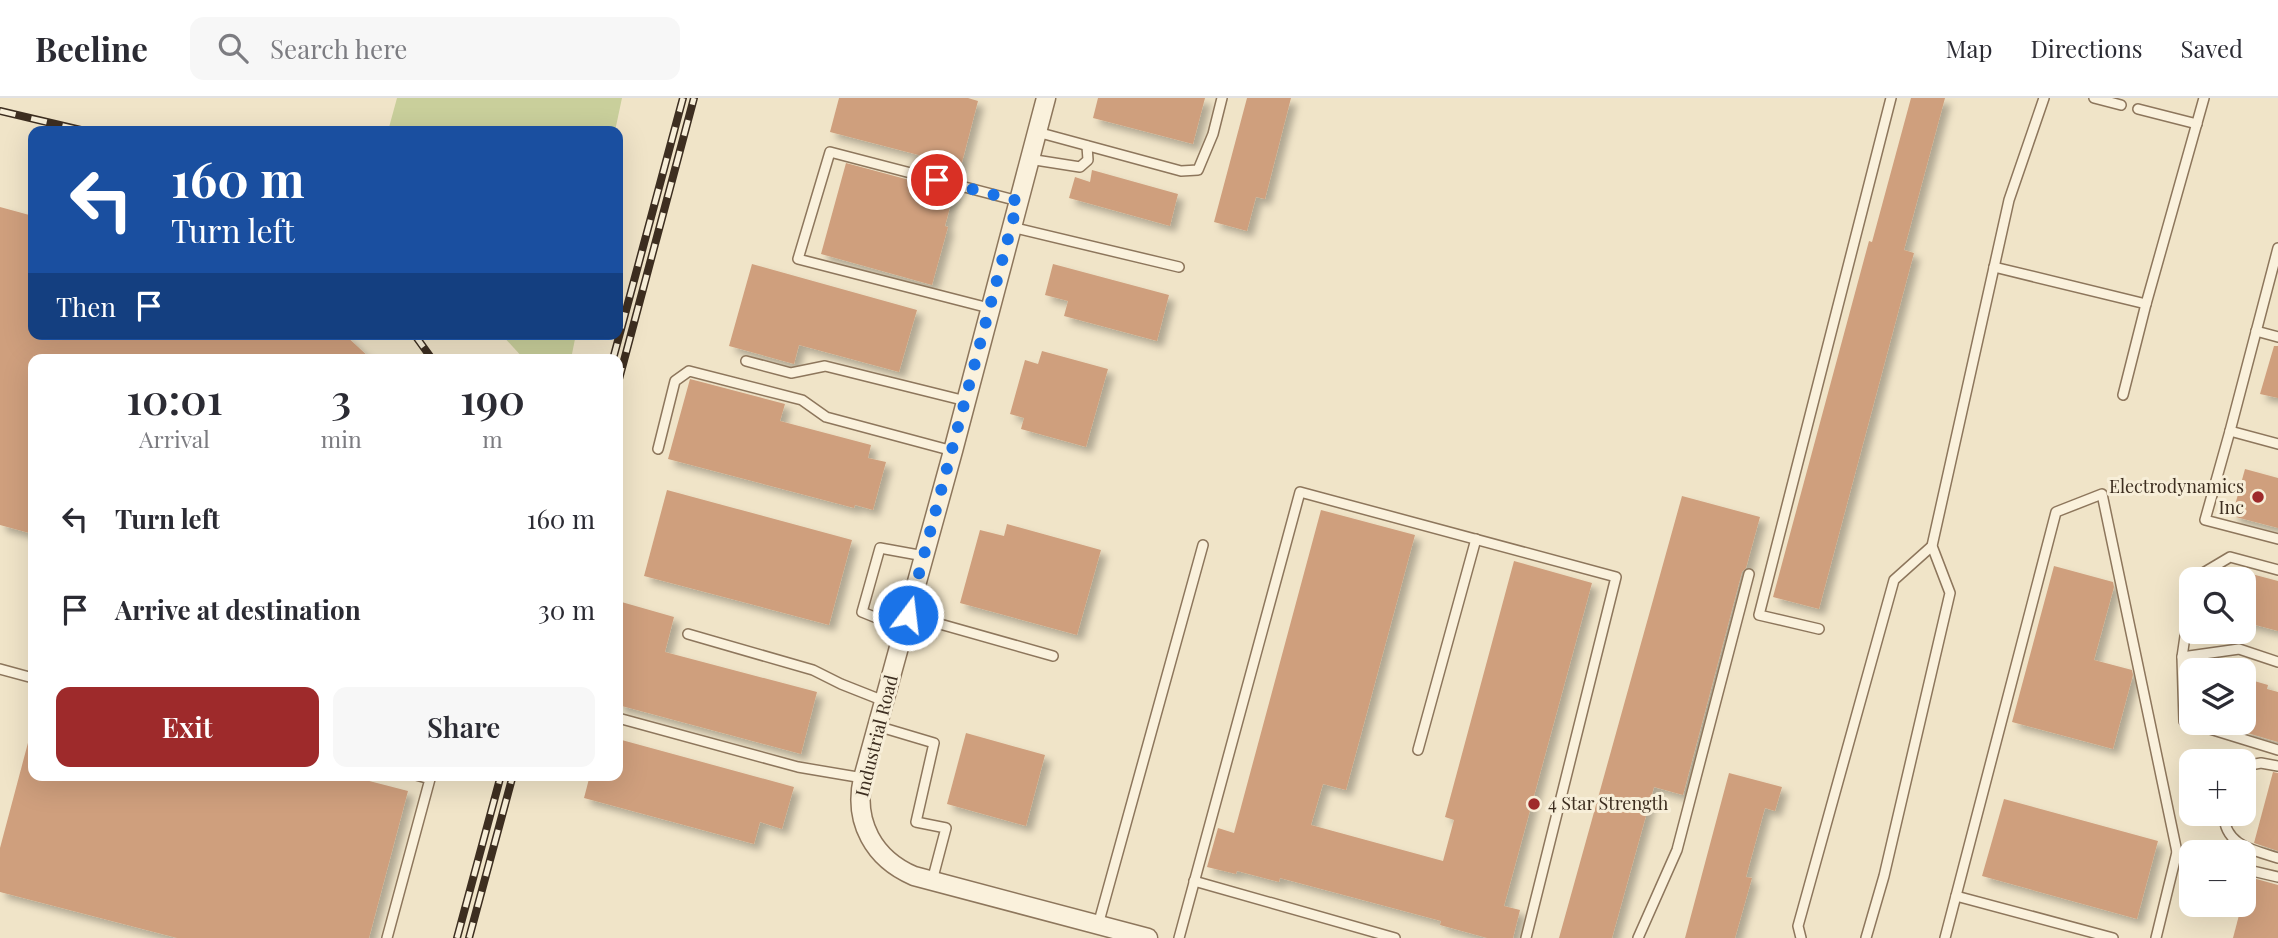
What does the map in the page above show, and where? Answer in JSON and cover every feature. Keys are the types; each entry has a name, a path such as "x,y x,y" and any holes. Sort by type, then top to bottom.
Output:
{"street":[{"name":"Industrial Road","path":"1046,98 953,452 863,778 860,803 863,823 871,842 883,858 899,870 1145,938"}],"lane":[{"path":"1037,132 1181,171 1198,170 1213,134 1222,98"},
{"path":"1819,629 1759,615 1891,98"},
{"path":"1866,938 1884,876 1950,593 1932,546 2009,200 2044,98"},
{"path":"2094,98 2121,105"},
{"path":"2123,395 2204,98"},
{"path":"2138,109 2196,124"},
{"path":"1029,159 1080,167 1088,160 1087,145"},
{"path":"989,308 798,259 830,152 1018,201"},
{"path":"1011,227 1179,267"},
{"path":"2278,248 2205,520 2278,539"},
{"path":"1994,267 2146,304"},
{"path":"2256,331 2278,337"},
{"path":"746,361 791,373 825,366 966,401"},
{"path":"658,449 675,381 689,371 802,400 826,417 953,452"},
{"path":"2230,431 2278,444"},
{"path":"1179,938 1300,492 1616,577 1526,938"},
{"path":"1945,938 2056,512 2102,494 2177,852 2156,938"},
{"path":"1418,750 1476,539"},
{"path":"1098,925 1203,545"},
{"path":"1801,938 1798,926 1894,580 1932,546"},
{"path":"924,556 880,548 862,612 1053,656"},
{"path":"2213,567 2230,557 2278,570"},
{"path":"1638,938 1677,850 1749,573"},
{"path":"688,634 813,670 884,701"},
{"path":"2184,644 2184,722 2278,750"},
{"path":"2182,657 2239,649 2278,662"},
{"path":"0,669 28,677"},
{"path":"623,719 798,767 863,778"},
{"path":"877,726 934,743 916,822 946,828 932,881"},
{"path":"2256,764 2278,766"},
{"path":"387,938 429,781"},
{"path":"2225,826 2239,845 2278,858"},
{"path":"2256,872 2278,877"},
{"path":"1194,881 1395,938"},
{"path":"1956,896 2113,938"}],"green space":[{"path":"397,98 622,98 616,126 389,126"},
{"path":"507,340 575,340 572,354 519,354"}],"building":[{"path":"839,98 968,98 978,101 961,166 830,132"},
{"path":"1098,98 1205,98 1193,144 1093,118"},
{"path":"1247,98 1291,98 1265,199 1256,197 1247,231 1214,222"},
{"path":"1911,98 1945,98 1904,250 1914,253 1819,609 1773,597 1869,241 1872,242"},
{"path":"846,163 954,192 945,226 948,227 932,285 821,254"},
{"path":"1092,170 1178,194 1170,226 1069,198 1075,177 1090,182"},
{"path":"0,207 28,215 28,340 350,340 366,354 28,354 28,533 0,525"},
{"path":"752,264 917,310 899,372 799,345 794,364 729,346"},
{"path":"1053,264 1169,295 1157,341 1064,316 1068,301 1045,295"},
{"path":"2274,346 2278,346 2278,398 2260,394"},
{"path":"1042,351 1108,369 1086,447 1021,429 1024,418 1010,414 1025,360 1038,364"},
{"path":"690,379 785,404 780,421 871,445 868,458 886,462 873,510 855,505 854,508 668,459"},
{"name":"Electrodynamics Inc","path":"2245,469 2278,478 2278,528 2232,516"},
{"path":"667,490 852,540 829,625 644,576"},
{"path":"1682,496 1760,517 1746,568 1742,572 1683,795 1654,787 1612,938 1559,938"},
{"path":"1321,510 1415,535 1346,790 1323,784 1311,825 1443,861 1454,820 1445,817 1514,561 1592,583 1504,906 1520,910 1513,938 1487,938 1440,925 1441,921 1280,878 1279,882 1237,871 1236,874 1207,867 1218,828 1234,833"},
{"path":"1007,524 1101,550 1077,635 960,603 980,530 1004,536"},
{"path":"2054,566 2113,582 2114,587 2094,660 2132,670 2133,675 2113,749 2012,722"},
{"path":"2256,575 2278,581 2278,631 2256,625"},
{"path":"623,602 674,617 665,652 817,692 801,754 623,706"},
{"path":"2256,682 2278,692 2278,742 2254,735"},
{"path":"966,733 1045,755 1026,826 947,804"},
{"path":"623,740 794,787 782,829 760,822 754,844 584,798 588,781 623,781"},
{"path":"28,743 28,781 369,781 408,791 369,938 177,938 0,892 0,848"},
{"path":"2273,772 2278,773 2278,851 2256,844"},
{"path":"1729,773 1782,787 1775,811 1765,808 1746,877 1752,878 1735,938 1685,938"},
{"path":"2004,799 2158,841 2137,919 1982,876"},
{"path":"2256,879 2278,885 2278,938 2233,938 2239,917 2256,917"}],"railway":[{"path":"623,322 683,98"},
{"path":"623,364 694,98"},
{"path":"0,111 64,126"},
{"path":"418,340 428,354"},
{"path":"614,354 618,340"},
{"path":"457,938 499,781"},
{"path":"469,938 511,781"}],"place":[{"name":"Electrodynamics Inc","path":"2258,497"},
{"name":"4 Star Strength","path":"1534,804"}],"route":[{"path":"908,615 1018,201 937,180"}]}
